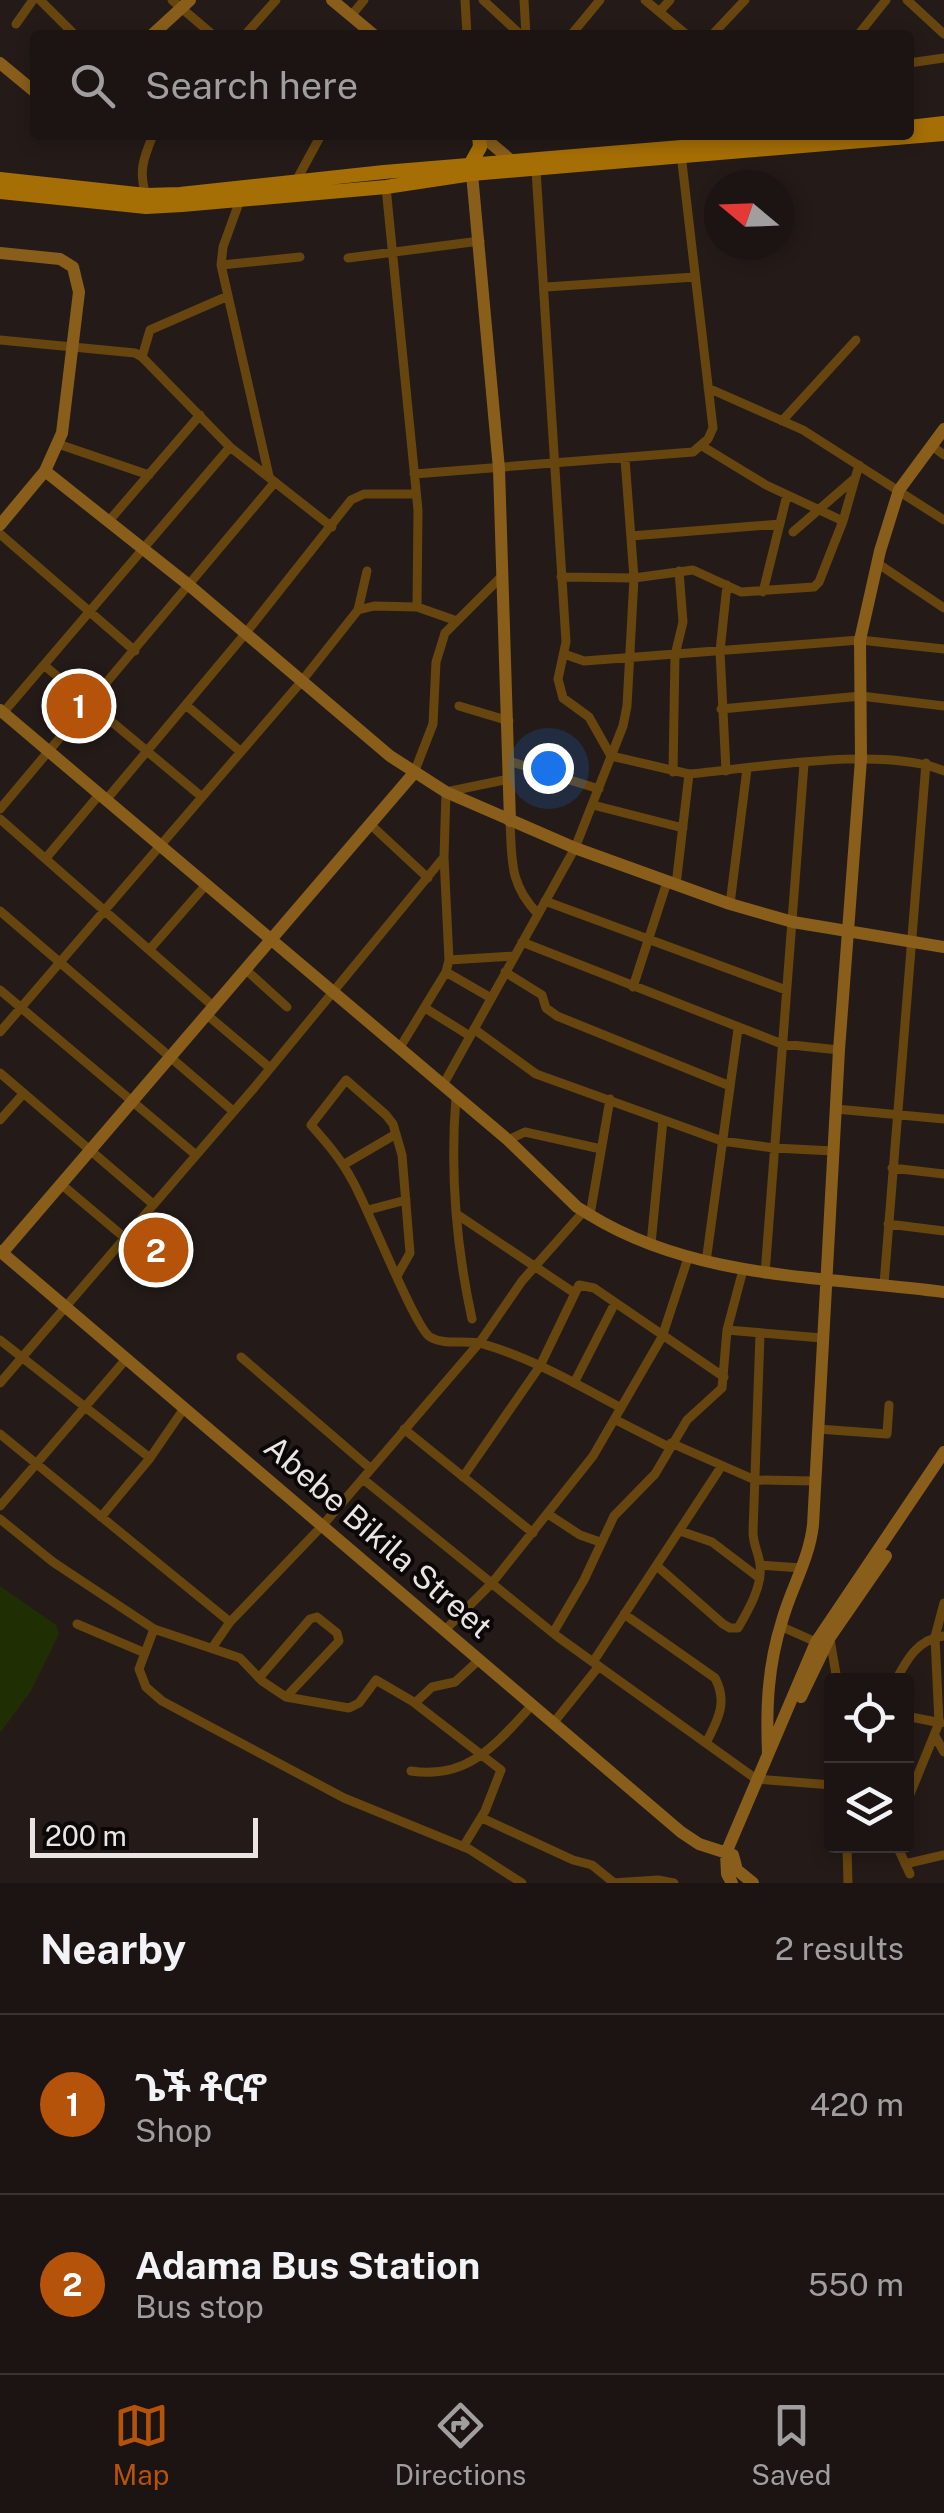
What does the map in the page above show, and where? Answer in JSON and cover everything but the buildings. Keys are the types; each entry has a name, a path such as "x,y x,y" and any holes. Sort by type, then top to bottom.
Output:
{"main road":[{"path":"914,126 944,123"},
{"path":"914,135 944,134"},
{"path":"471,170 480,140"},
{"path":"0,192 146,207 296,181 523,167 784,141"},
{"path":"0,180 146,195 386,187 471,170"}],"street":[{"path":"16,24 36,0 69,30"},
{"path":"249,30 276,0"},
{"path":"318,0 354,30"},
{"path":"332,0 368,30"},
{"path":"350,16 364,0"},
{"path":"466,0 467,30"},
{"path":"484,0 517,30"},
{"path":"523,30 524,0"},
{"path":"575,30 600,0"},
{"path":"645,0 681,30"},
{"path":"660,12 670,0"},
{"path":"717,30 744,0"},
{"path":"862,30 886,0"},
{"path":"908,0 944,34"},
{"path":"157,30 181,3 207,30"},
{"path":"914,63 944,58"},
{"path":"0,63 30,88"},
{"path":"146,195 140,178 141,166 151,140"},
{"path":"296,181 317,140"},
{"path":"487,140 523,167"},
{"path":"499,140 523,167 546,288 564,654 559,690 574,708 590,717 611,756 673,772 689,774 862,759 926,763 944,771"},
{"path":"414,474 625,459 693,452 702,446 712,428 681,153"},
{"path":"471,170 499,469 510,821 516,883 522,898 538,914"},
{"path":"386,187 420,534 417,607"},
{"path":"240,193 221,264 272,479"},
{"path":"348,258 480,242"},
{"path":"0,253 60,259 73,267 79,292 62,433 45,472 0,525"},
{"path":"221,264 300,257"},
{"path":"546,288 696,276"},
{"path":"142,356 150,330 228,296"},
{"path":"0,340 142,356 230,447 332,527"},
{"path":"782,421 856,340"},
{"path":"708,388 782,421 944,520"},
{"path":"108,522 200,415"},
{"path":"768,1753 769,1670 780,1626 811,1545 836,1109 862,759 860,640 899,490 944,430"},
{"path":"58,444 149,475"},
{"path":"702,446 787,495 842,521"},
{"path":"932,446 944,455"},
{"path":"230,447 1,713 508,1140 587,1213 651,1244 706,1262 764,1274 944,1292"},
{"path":"443,1085 574,848 626,716 634,578 625,459"},
{"path":"561,577 634,578 694,570 742,592 814,587 842,521 859,465"},
{"path":"45,472 190,586 414,773 446,792 574,848 730,904 792,922 944,947"},
{"path":"793,532 855,478"},
{"path":"0,809 190,586 272,479"},
{"path":"46,858 147,751 352,500 364,494 416,494"},
{"path":"764,592 787,495"},
{"path":"631,536 780,524"},
{"path":"0,534 135,651"},
{"path":"877,563 944,608"},
{"path":"0,1032 301,682 358,610 367,571"},
{"path":"673,772 675,655 683,622 680,571"},
{"path":"1,1253 414,773 433,724 438,649 445,633 504,574"},
{"path":"726,771 720,652 728,586"},
{"path":"358,610 374,606 417,607 457,621"},
{"path":"564,654 584,661 860,640 944,649"},
{"path":"44,666 202,797"},
{"path":"721,709 861,696 944,706"},
{"path":"186,705 240,752"},
{"path":"459,706 508,722"},
{"path":"509,761 599,789"},
{"path":"884,1284 926,763"},
{"path":"764,1274 804,764"},
{"path":"730,904 747,769"},
{"path":"632,987 671,883 689,774"},
{"path":"446,792 509,779"},
{"path":"399,1048 446,972 446,792"},
{"path":"593,806 683,828"},
{"path":"0,818 150,949 270,1068"},
{"path":"371,825 428,878"},
{"path":"0,1383 334,993 444,857"},
{"path":"150,949 205,886"},
{"path":"545,901 786,990"},
{"path":"0,911 233,1110"},
{"path":"522,942 782,1044 840,1050"},
{"path":"448,960 515,956"},
{"path":"245,969 286,1007"},
{"path":"446,972 491,998"},
{"path":"506,972 542,994 552,1013 730,1086"},
{"path":"0,990 196,1154"},
{"path":"426,1008 472,1032 536,1074 722,1141 834,1151"},
{"path":"706,1262 738,1029"},
{"path":"0,1073 153,1204"},
{"path":"397,1276 410,1253 402,1155 386,1115 346,1080 310,1125 343,1165 368,1210 397,1276 423,1330 430,1337 480,1342 540,1366 621,1408"},
{"path":"0,1120 24,1093"},
{"path":"456,1097 452,1148 472,1319"},
{"path":"212,1648 230,1622 323,1524 480,1342 534,1268 587,1213 610,1099"},
{"path":"836,1109 944,1119"},
{"path":"651,1244 664,1120"},
{"path":"508,1140 526,1132 601,1148"},
{"path":"343,1165 396,1134"},
{"path":"892,1168 944,1174"},
{"path":"61,1184 125,1238"},
{"path":"368,1210 406,1200"},
{"path":"458,1215 573,1292"},
{"path":"888,1224 944,1231"},
{"name":"Abebe Bikila Street","path":"1,1253 680,1832 699,1844 729,1854"},
{"path":"445,1630 492,1583 533,1533 616,1420 662,1337 688,1258"},
{"path":"553,1633 614,1516 654,1474 698,1408 722,1388 727,1330 743,1270"},
{"path":"463,1477 540,1366 579,1285 585,1284 616,1303 724,1377"},
{"path":"574,1383 616,1303"},
{"path":"727,1330 822,1338"},
{"path":"658,1566 723,1624 738,1628 750,1606 760,1564 753,1544 760,1334"},
{"path":"0,1340 150,1458"},
{"path":"241,1357 371,1469"},
{"path":"0,1506 127,1358"},
{"path":"818,1429 887,1434 889,1405"},
{"path":"101,1516 150,1458 185,1407"},
{"path":"616,1420 755,1480 814,1481"},
{"path":"404,1429 533,1533"},
{"path":"0,1434 230,1622"},
{"path":"753,1883 737,1870 729,1854 768,1753 824,1635 944,1452"},
{"path":"554,1722 596,1664 624,1614 721,1467"},
{"path":"732,1883 727,1874 732,1840 824,1635 944,1467"},
{"path":"363,1479 553,1633 760,1779 824,1783"},
{"path":"548,1514 580,1535 600,1542"},
{"path":"0,1519 53,1562 154,1629 240,1658 259,1678 286,1696 349,1708 359,1702 376,1680 415,1704 501,1770 482,1818 463,1846"},
{"path":"680,1531 712,1542 758,1576"},
{"path":"760,1564 803,1568"},
{"path":"914,1785 942,1723 940,1637 944,1603"},
{"path":"624,1614 714,1678 723,1701 706,1743"},
{"path":"259,1678 310,1619 316,1617 337,1633 339,1641 286,1696"},
{"path":"78,1624 145,1653"},
{"path":"780,1626 824,1635"},
{"path":"154,1629 139,1670 140,1678 146,1687 185,1716 344,1798 463,1846 522,1883"},
{"path":"824,1635 835,1673"},
{"path":"900,1673 908,1657 940,1637"},
{"path":"415,1704 432,1687 455,1682 479,1660"},
{"path":"411,1771 433,1775 448,1772 484,1755 534,1704"},
{"path":"914,1718 942,1723"},
{"path":"934,1736 944,1752"},
{"path":"482,1818 592,1865 613,1882 674,1883"},
{"path":"847,1853 848,1883"},
{"path":"901,1853 910,1874"},
{"path":"905,1864 944,1855"}],"green space":[{"path":"0,1586 56,1625 59,1634 31,1691 0,1733"}],"place":[{"name":"ጌች ቶርኖ","path":"79,706"},
{"name":"Adama Bus Station","path":"156,1250"}]}
